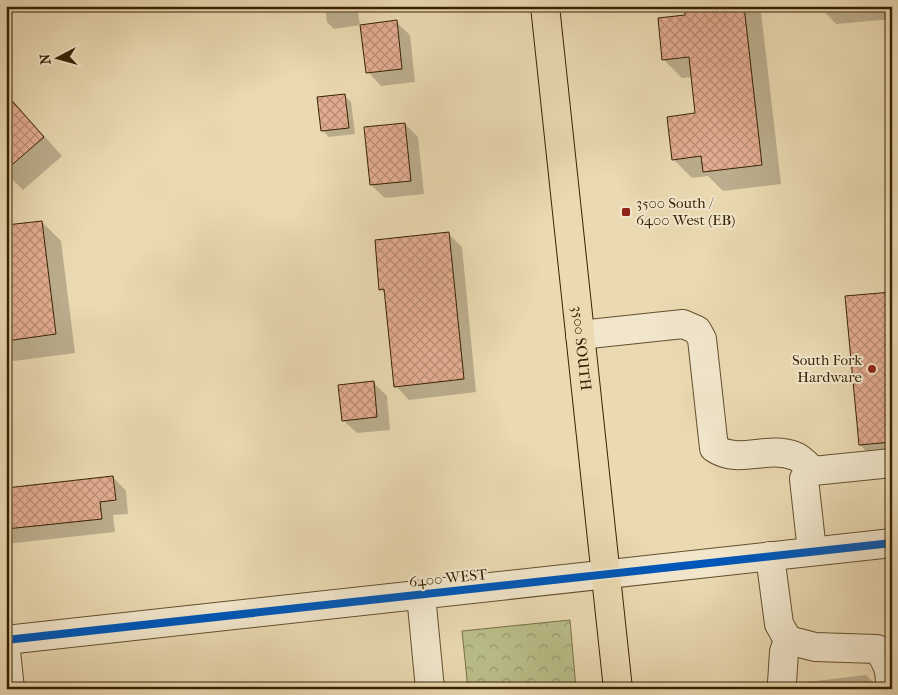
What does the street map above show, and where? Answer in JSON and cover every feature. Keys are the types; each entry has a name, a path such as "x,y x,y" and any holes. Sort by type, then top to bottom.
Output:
{"main road":[{"name":"3500 SOUTH","path":"545,6 618,689"}],"street":[{"path":"580,335 683,324 697,330 702,340 714,448 723,454 736,457 776,452 796,456 813,471"},
{"path":"812,551 804,479 813,471 892,463"},
{"name":"6400 WEST","path":"6,640 892,543"},
{"path":"770,556 779,624 788,640 816,647 877,649 886,660 890,680 889,689"},
{"path":"421,595 430,689"},
{"path":"782,683 784,652 788,640"},
{"path":"6,651 10,689"}],"green space":[{"path":"570,620 576,689 468,689 462,631"}],"building":[{"path":"684,6 744,6 762,165 703,172 701,156 672,160 667,117 695,113 689,57 662,60 658,18 685,15"},
{"path":"397,20 402,69 366,73 360,25"},
{"path":"6,94 44,137 6,170"},
{"path":"345,94 349,128 321,131 317,97"},
{"path":"405,123 411,181 370,185 364,127"},
{"path":"42,221 56,334 6,341 6,225"},
{"path":"449,232 464,379 394,387 384,289 379,290 375,240"},
{"name":"South Fork Hardware","path":"892,292 892,442 859,445 845,296"},
{"path":"374,381 377,417 342,421 338,385"},
{"path":"113,476 116,500 100,502 102,519 6,529 6,488"}],"cycle path":[{"path":"6,640 892,543"}],"place":[{"name":"3500 South / 6400 West (EB)","path":"626,212"},
{"name":"South Fork Hardware","path":"872,369"}]}
